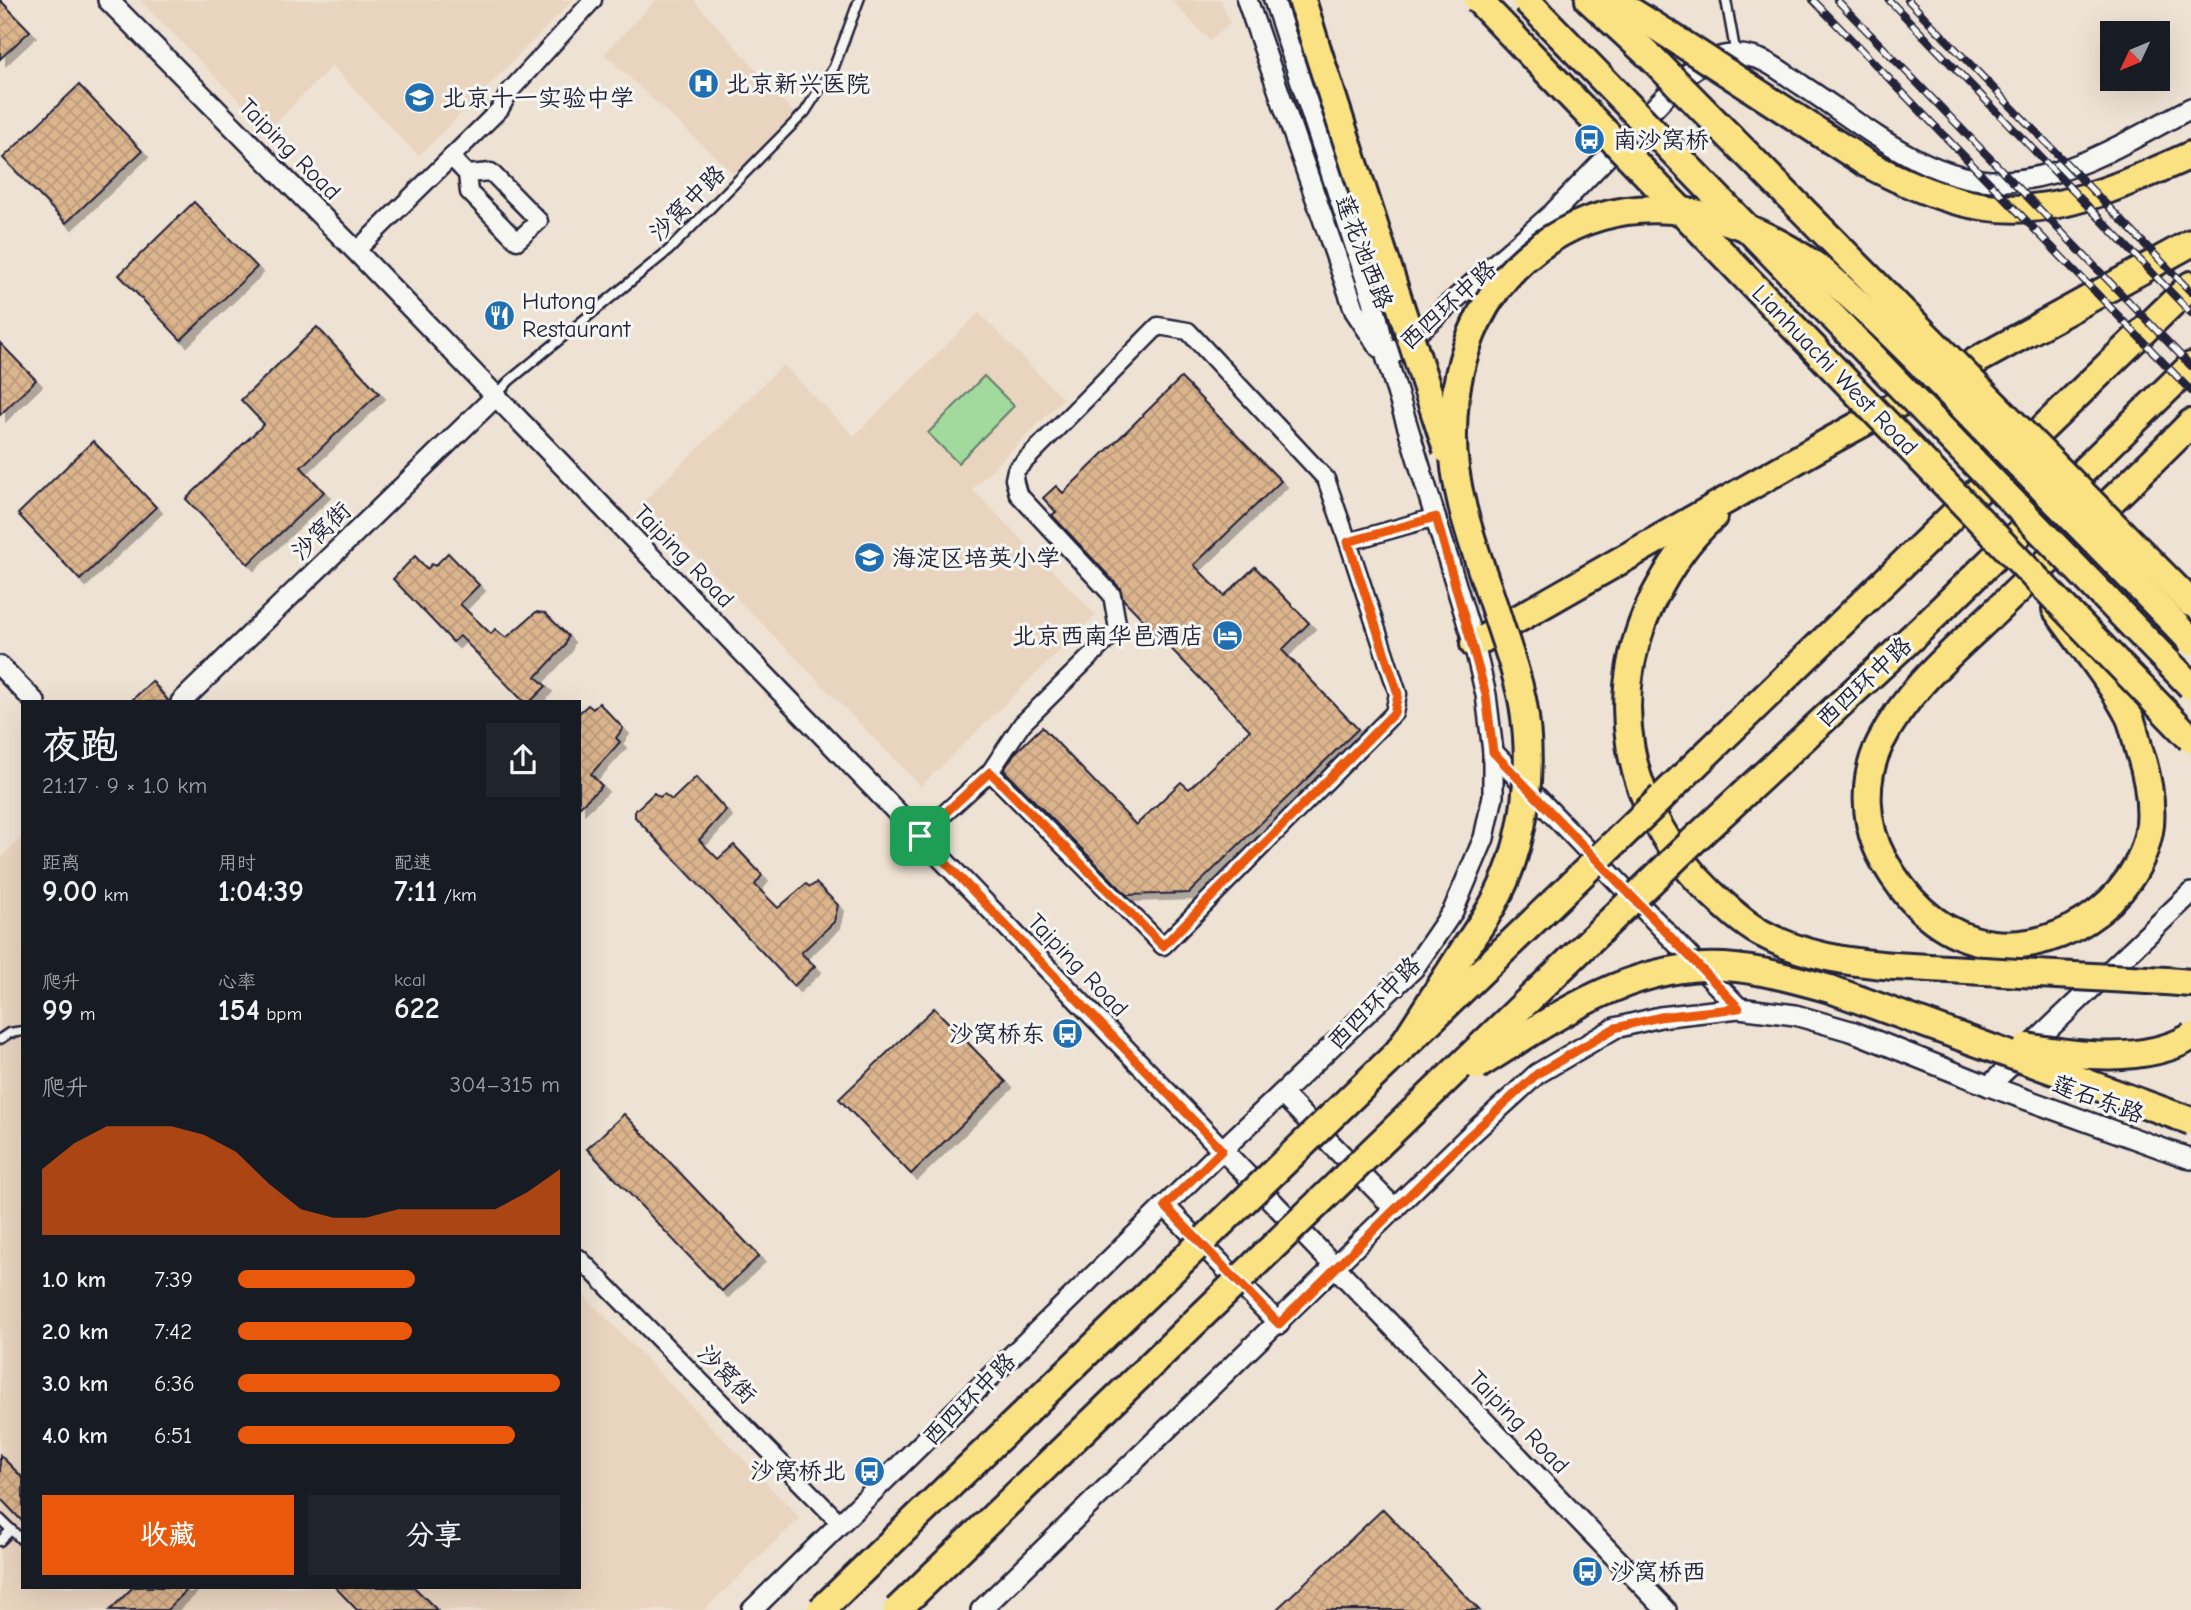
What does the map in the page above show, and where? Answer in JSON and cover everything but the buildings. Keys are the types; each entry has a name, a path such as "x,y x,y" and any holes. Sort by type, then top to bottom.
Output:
{"highway":[{"path":"1302,0 1457,482 1523,704 1528,754 1524,803 1515,855 1497,899 1395,1057"},
{"name":"Lianhuachi West Road","path":"1478,0 2191,739"},
{"name":"Lianhuachi West Road","path":"1526,0 2191,687"},
{"path":"1589,0 1653,59 2191,603"},
{"path":"1613,0 1866,163 1910,187 1959,203 2011,210 2059,205 2107,192 2191,155"},
{"path":"1457,482 1452,433 1465,349 1482,308 1507,274 1534,250 1568,228 1602,215 1643,208 1682,209 1728,220 1768,237 1816,266 1879,322 2191,641"},
{"path":"1474,644 1830,441 2191,243"},
{"name":"西四环中路","path":"821,1610 2191,285"},
{"name":"西四环中路","path":"897,1610 1692,842 1922,628 2191,366"},
{"path":"2034,576 2130,717 2148,779 2150,826 2136,867 2111,902 2068,933 2018,945 1975,940 1937,923 1902,892 1876,848 1867,806 1869,774 1879,744 1900,710 1949,656 2191,423"},
{"path":"1746,488 1702,527 1675,561 1651,601 1634,646 1626,697 1630,748 1642,793 1662,834 1691,873 1724,905 1759,932 1799,951 1843,961 2179,982"},
{"path":"1433,1093 1585,999 1650,975 1704,967 1771,972 1830,989 2191,1121"},
{"path":"1960,1035 2078,1056 2132,1055 2191,1037"}],"street":[{"name":"Taiping Road","path":"108,0 356,251 1666,1610"},
{"path":"356,251 500,109 510,91 593,0"},
{"name":"莲花池西路","path":"1247,0 1356,311 1387,359"},
{"name":"莲花池西路","path":"1274,0 1373,300 1387,359"},
{"name":"西四环中路","path":"752,1610 1222,1150 1413,968 1453,911 1484,838 1493,796 1493,752 1486,695 1474,644 1387,359 1552,214 1684,76 1700,64 1717,57 1753,57 1771,65 1923,163 1976,179 2004,181 2062,171 2191,108"},
{"path":"451,157 467,174 469,192 517,241 539,221 491,172 467,174"},
{"path":"920,836 990,772 1021,724 1118,629 1112,594 1018,494 1014,480 1016,470 1158,326 1188,331 1326,478 1398,694 1394,713 1163,946 990,772"},
{"name":"沙窝街","path":"183,700 496,396"},
{"path":"1348,542 1436,517"},
{"path":"0,666 33,700"},
{"path":"1493,752 1739,1008"},
{"path":"981,1610 1537,1074 1615,1028 1660,1017 1739,1008 1795,1014 1854,1032 1989,1086 2191,893"},
{"name":"莲石东路","path":"1989,1086 2191,1159"},
{"path":"1282,1094 1395,1209"},
{"path":"1165,1206 1279,1324"},
{"name":"沙窝街","path":"581,1260 841,1524"}],"lane":[{"name":"沙窝中路","path":"496,396 509,381 669,250 805,112 834,67 859,0"},
{"path":"1726,0 1736,55"},
{"path":"0,1038 21,1031"},
{"path":"0,1518 21,1539"},
{"path":"0,1541 11,1530"}],"shaded area":[{"name":"北京十一实验中学","path":"140,0 573,0 419,156 332,66 268,130"},
{"name":"北京新兴医院","path":"656,0 694,0 796,115 734,174 604,54"},
{"path":"1171,0 1221,0 1230,23 1210,41"},
{"name":"海淀区培英小学","path":"979,313 1063,399 972,489 1096,615 921,786 643,502 783,365 854,436"},
{"path":"21,839 21,1589 581,1589 581,1292 800,1518 704,1610 0,1610 0,859"}],"green space":[{"path":"984,376 1014,406 958,463 928,433"}],"railway":[{"path":"1813,0 2191,391"},
{"path":"1837,0 2191,366"},
{"path":"1889,0 2191,313"},
{"path":"1908,0 2191,292"}],"place":[{"name":"北京新兴医院","path":"703,84"},
{"name":"北京十一实验中学","path":"419,98"},
{"name":"南沙窝桥","path":"1590,140"},
{"name":"Hutong Restaurant","path":"499,315"},
{"name":"海淀区培英小学","path":"869,558"},
{"name":"北京西南华邑酒店","path":"1227,636"},
{"name":"沙窝桥东","path":"1068,1034"},
{"name":"沙窝桥北","path":"869,1471"},
{"name":"沙窝桥西","path":"1587,1572"}],"route":[{"path":"1436,517 1474,644 1486,695 1493,752 1739,1008 1660,1017 1615,1028 1537,1074 1470,1135 1279,1324 1165,1206 1222,1150 920,836 990,772 1163,946 1394,713 1398,694 1348,542 1396,526 1436,517"}]}
